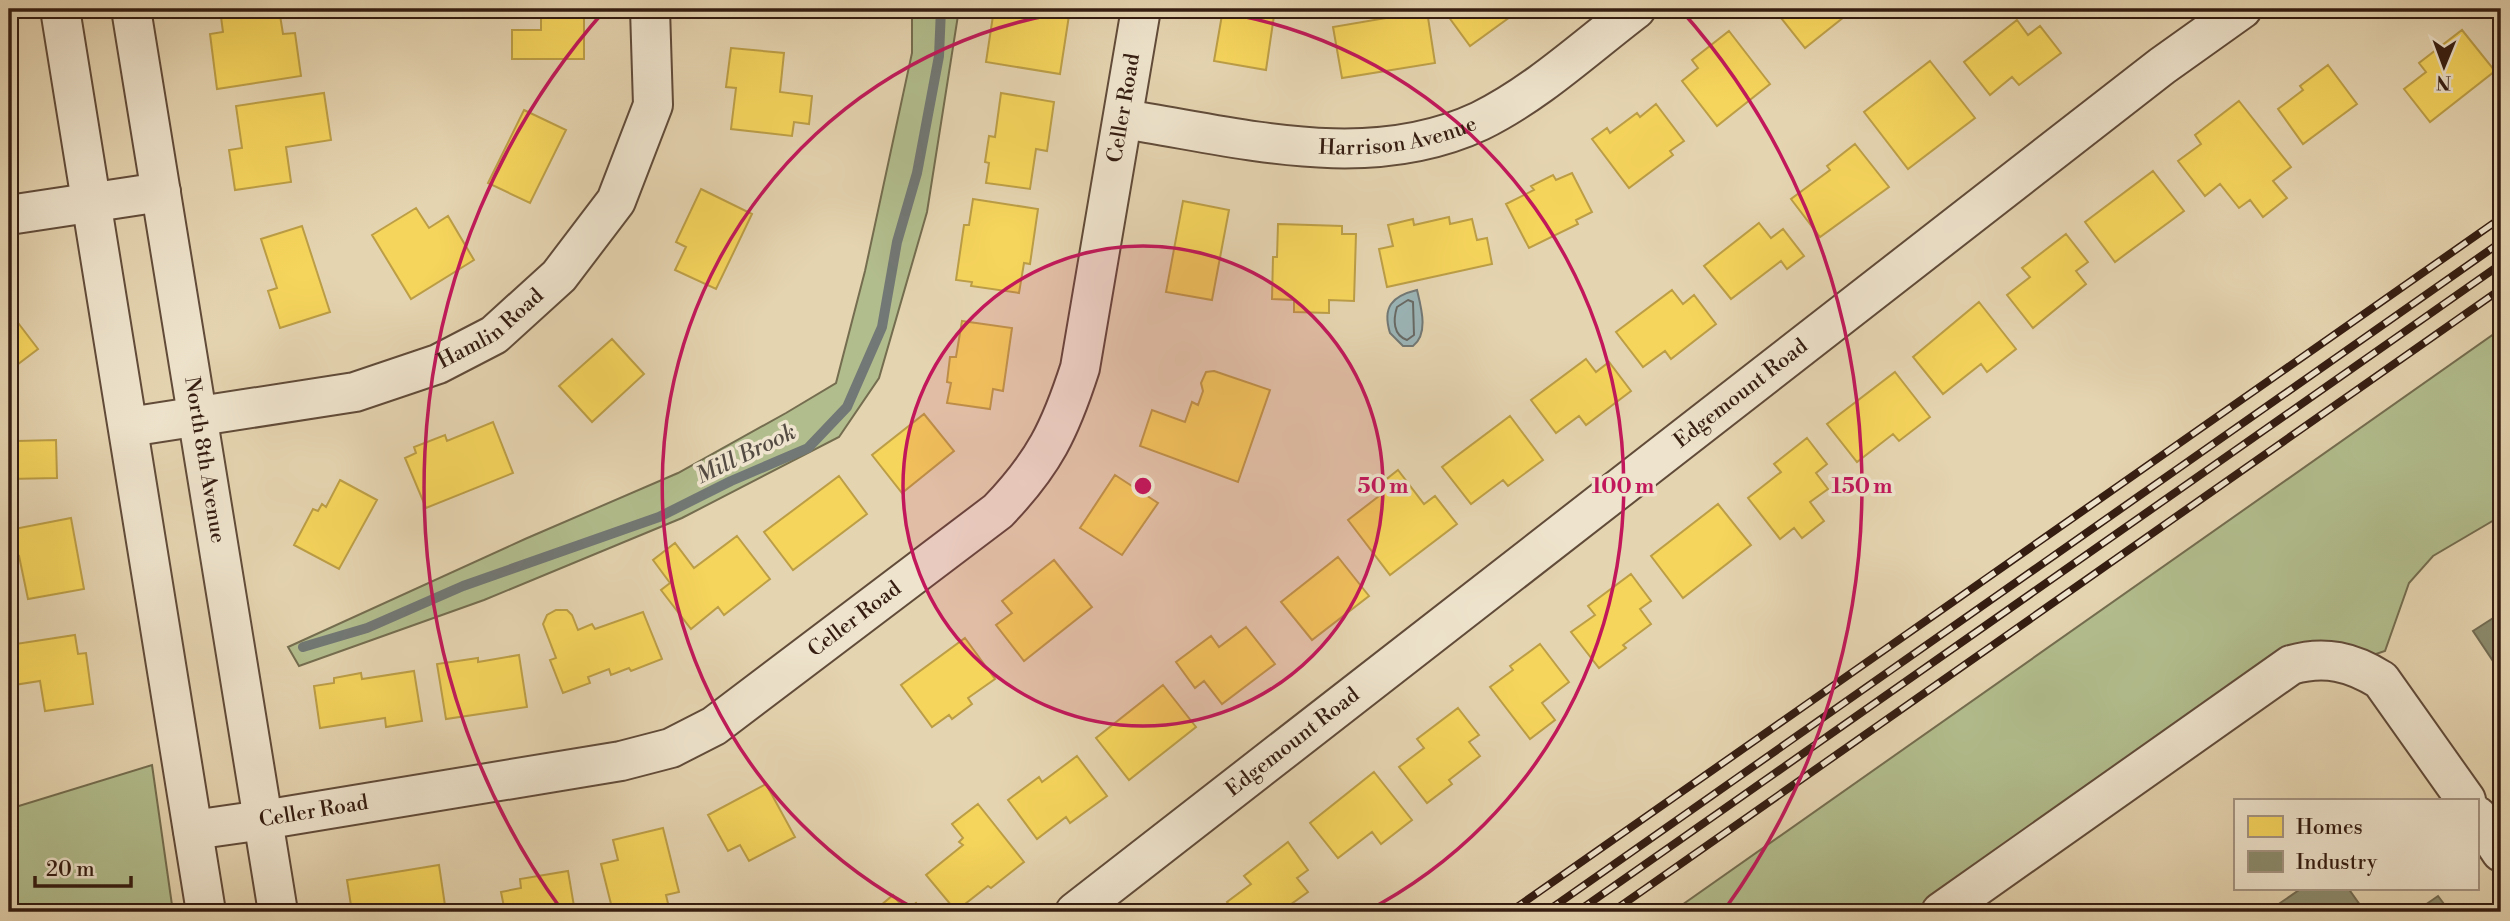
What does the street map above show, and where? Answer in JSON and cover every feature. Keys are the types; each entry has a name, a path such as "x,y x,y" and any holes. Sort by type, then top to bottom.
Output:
{"street":[{"path":"60,9 206,912"},
{"name":"North 8th Avenue","path":"131,9 278,912"},
{"name":"Hamlin Road","path":"129,427 355,391 438,364 494,335 559,276 616,201 653,105 650,9"},
{"name":"Celler Road","path":"193,830 621,761 671,748 714,726 998,511 1025,482 1048,450 1066,411 1080,368 1141,9"},
{"name":"Harrison Avenue","path":"1123,120 1296,147 1388,147 1433,138 1479,121 1522,97 1636,9"},
{"name":"Edgemount Road","path":"1075,912 2162,66 2242,9"},
{"path":"9,215 161,192"},
{"path":"1955,908 2291,665 2307,660 2340,662 2381,680 2465,799"},
{"path":"2478,818 2501,852"}],"green space":[{"path":"912,9 959,9 927,212 879,378 839,437 682,518 484,600 299,666 288,647 678,473 836,383 865,271 912,53"},
{"path":"2501,329 2501,516 2433,556 2409,583 2385,651 2373,655 2275,657 1912,912 1672,912"},
{"path":"152,765 173,912 9,912 9,809"}],"water":[{"path":"1417,290 1422,320 1421,335 1413,346 1403,346 1390,333 1388,310 1395,299"}],"building: Homes":[{"path":"220,9 279,9 283,34 295,33 301,76 217,89 210,34 223,32"},
{"path":"541,9 584,9 584,59 512,59 512,30 541,30"},
{"path":"727,9 885,9 727,16"},
{"path":"994,9 1070,9 1060,74 986,62"},
{"path":"1223,9 1275,9 1266,70 1214,61"},
{"path":"1458,9 1521,9 1470,46 1448,16"},
{"path":"1774,9 1854,9 1805,48"},
{"path":"1427,11 1435,63 1342,78 1333,27"},
{"path":"2017,20 2028,35 2040,26 2061,53 2019,85 2012,77 1990,95 1964,62"},
{"path":"2462,30 2495,71 2430,122 2404,89 2426,72 2419,63"},
{"path":"1729,31 1770,84 1717,126 1682,81 1698,68 1692,60"},
{"path":"731,48 784,53 780,92 812,96 809,124 794,122 792,136 731,129 736,88 726,87"},
{"path":"1930,61 1975,118 1908,169 1864,112"},
{"path":"2328,65 2357,104 2303,144 2278,109 2303,90 2300,86"},
{"path":"324,93 331,140 286,147 291,182 235,190 229,150 242,148 236,106"},
{"path":"1001,93 1054,102 1047,151 1036,149 1030,189 986,183 989,163 985,162 989,136 995,137"},
{"path":"2239,101 2291,167 2273,181 2287,198 2263,217 2250,200 2239,208 2220,184 2205,196 2178,161 2201,144 2195,135"},
{"path":"1656,104 1684,141 1670,151 1673,155 1629,188 1592,139 1607,128 1610,133 1637,113 1640,117"},
{"path":"524,110 566,130 530,203 488,183"},
{"path":"1855,144 1889,187 1820,237 1791,199 1830,170 1827,166"},
{"path":"2153,171 2184,211 2115,262 2085,222"},
{"path":"1572,173 1592,212 1576,220 1578,224 1529,248 1506,204 1534,190 1531,186 1553,175 1556,180"},
{"path":"701,189 752,214 716,289 675,270 686,247 676,242"},
{"path":"973,199 1038,209 1030,264 1024,263 1019,293 971,286 972,282 956,280 964,225 969,225"},
{"path":"1183,201 1229,210 1212,300 1166,292"},
{"path":"416,208 429,228 448,216 474,260 411,299 372,235"},
{"path":"1449,217 1450,224 1472,219 1477,240 1487,238 1492,264 1387,287 1379,249 1393,246 1388,225 1413,219 1414,225"},
{"path":"1759,223 1771,238 1783,229 1804,256 1787,269 1781,261 1731,299 1704,266"},
{"path":"1278,224 1342,226 1342,234 1356,234 1354,301 1329,300 1329,313 1294,312 1294,300 1272,299 1273,257 1277,257"},
{"path":"302,226 330,312 280,328 268,291 277,288 261,239"},
{"path":"2066,234 2088,262 2076,271 2086,284 2033,328 2007,295 2030,277 2022,268"},
{"path":"1672,290 1683,304 1694,295 1716,324 1671,359 1665,351 1643,367 1616,332"},
{"path":"1979,302 2016,349 1987,372 1981,364 1943,394 1913,357"},
{"path":"9,311 38,349 9,371"},
{"path":"962,321 1012,328 1003,391 993,389 990,409 947,403 951,383 947,382 950,357 956,357"},
{"path":"612,339 644,374 592,422 559,386"},
{"path":"1586,359 1596,372 1609,362 1631,391 1586,425 1579,416 1556,433 1531,400"},
{"path":"1214,371 1270,390 1238,482 1140,446 1152,410 1185,422 1192,402 1198,405 1203,391 1201,383 1206,372"},
{"path":"1895,372 1930,417 1899,441 1893,434 1857,462 1827,424"},
{"path":"924,414 954,451 902,493 872,455"},
{"path":"1510,416 1543,460 1508,486 1503,480 1471,504 1442,467"},
{"path":"493,422 513,473 426,508 405,458 416,453 414,447 445,435 447,441"},
{"path":"9,431 17,431 17,441 56,440 57,478 9,479"},
{"path":"1807,438 1827,464 1816,473 1828,489 1810,502 1824,521 1802,538 1794,528 1780,539 1748,498 1781,472 1774,464"},
{"path":"1398,470 1424,504 1435,496 1457,524 1390,575 1348,520 1379,496 1374,489"},
{"path":"1115,475 1158,503 1122,555 1080,528"},
{"path":"839,476 867,514 793,570 764,532"},
{"path":"340,480 377,500 339,569 294,545 313,509 318,511 322,504 326,507"},
{"path":"1718,504 1751,545 1683,598 1651,556"},
{"path":"71,518 84,589 28,599 19,556 9,558 9,530"},
{"path":"737,536 770,579 724,615 718,607 691,629 661,590 670,583 653,560 675,543 694,568"},
{"path":"1338,557 1369,596 1312,640 1281,602"},
{"path":"1054,560 1092,607 1024,661 996,625 1012,613 1002,601"},
{"path":"1631,574 1651,601 1640,609 1651,624 1623,645 1626,648 1599,668 1571,632 1595,615 1588,606"},
{"path":"556,610 567,610 578,630 592,624 595,629 643,612 662,659 631,671 629,668 611,675 609,669 588,677 590,683 563,693 550,660 556,658 543,624 547,615"},
{"path":"1246,627 1275,664 1222,704 1204,681 1195,688 1176,662 1211,636 1219,647"},
{"path":"75,635 78,654 86,653 93,704 45,711 40,681 14,685 9,645"},
{"path":"965,638 995,679 968,698 972,704 952,719 949,715 932,727 901,685"},
{"path":"1540,644 1569,682 1542,703 1555,720 1530,739 1490,687 1513,670 1510,666"},
{"path":"519,655 527,707 446,719 437,664 478,658 478,662"},
{"path":"414,671 422,721 386,727 385,718 320,728 314,686 334,683 334,678 361,673 362,679"},
{"path":"1163,685 1196,727 1129,780 1096,738"},
{"path":"1458,708 1479,735 1469,742 1480,756 1449,780 1452,784 1427,803 1399,767 1424,748 1417,739"},
{"path":"1077,756 1107,796 1070,823 1066,817 1037,839 1008,800 1039,777 1042,782"},
{"path":"1374,772 1412,820 1381,844 1372,832 1338,858 1310,823"},
{"path":"766,784 795,837 749,861 740,845 728,851 708,815"},
{"path":"978,804 1024,862 956,911 926,875 963,845 959,842 963,838 952,824"},
{"path":"663,828 679,892 666,895 670,912 629,912 627,904 612,908 601,864 618,860 613,840"},
{"path":"1288,842 1308,870 1297,878 1308,892 1280,912 1235,912 1227,902 1251,884 1244,876"},
{"path":"439,865 446,912 352,912 347,880"},
{"path":"568,871 575,912 505,912 501,892 521,888 520,879"},
{"path":"893,895 906,911 916,903 923,912 873,912"}],"building: Industry":[{"path":"2501,613 2501,655 2493,661 2473,631"},
{"path":"2299,890 2349,890 2365,912 2267,912"},
{"path":"2438,896 2450,912 2415,912"}],"waterway":[{"name":"Mill Brook","path":"303,647 367,628 463,586 659,517 731,481 808,448 847,407 882,327 897,242 917,173 939,56 941,9"}],"railway":[{"path":"1510,912 2501,218"},
{"path":"1546,912 2501,242"},
{"path":"1577,912 2501,264"},
{"path":"1612,912 2501,289"}]}
